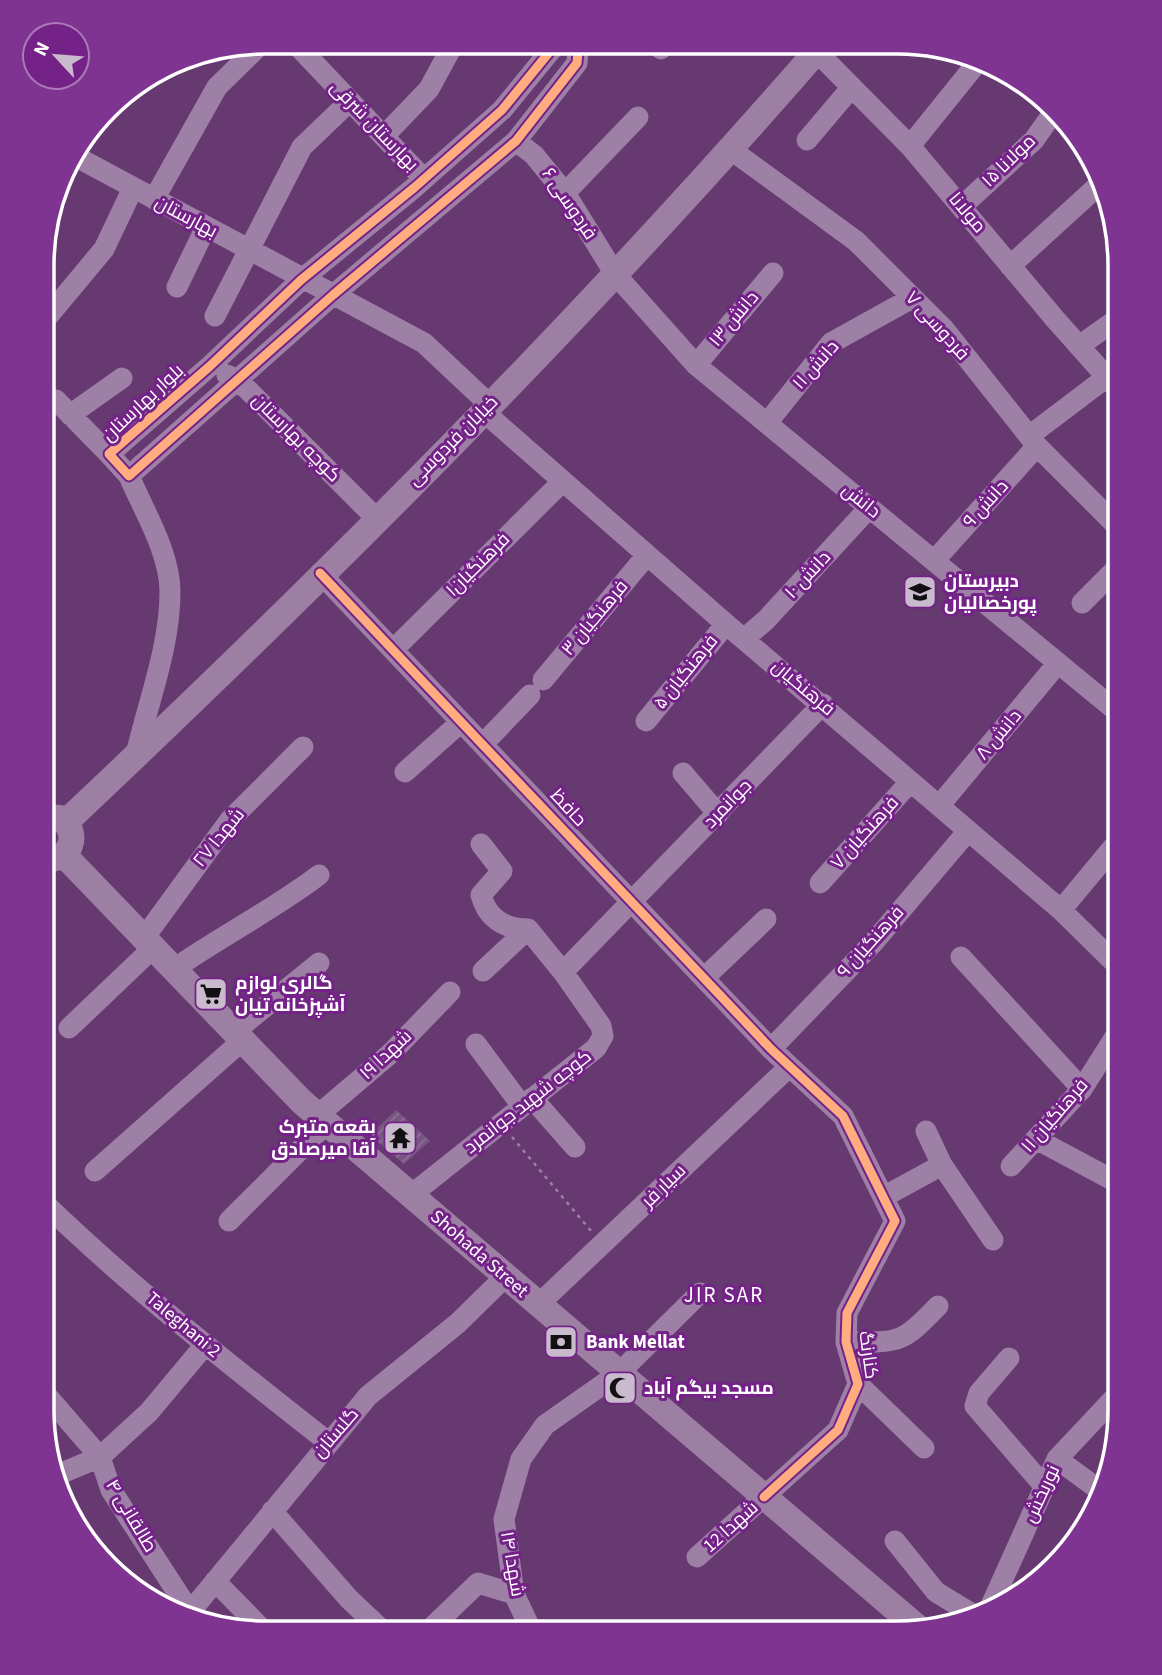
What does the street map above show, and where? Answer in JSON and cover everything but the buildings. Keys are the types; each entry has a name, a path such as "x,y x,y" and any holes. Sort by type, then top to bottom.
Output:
{"main road":[{"name":"خیابان فردوسی","path":"54,819 136,755 487,408 730,149 808,54"},
{"path":"54,819 70,828 72,843 54,856"},
{"name":"Shohada Street","path":"54,858 148,943 323,1119 907,1620"}],"street":[{"name":"بلوار بهارستان","path":"547,55 502,110 424,179 301,280 210,366 109,454 129,475 333,295 467,185 516,141 577,63 576,54"},
{"name":"مولانا","path":"822,54 910,146 1108,377"},
{"path":"154,199 217,87 250,55"},
{"name":"بهارستان شرقی","path":"306,55 424,179"},
{"path":"384,136 429,89 448,55"},
{"path":"910,146 973,68"},
{"path":"807,140 852,87"},
{"path":"215,316 302,147 350,101"},
{"path":"565,193 638,117"},
{"name":"مولانا ۱۵","path":"961,207 1034,140 1049,120"},
{"name":"فردوسی ۶","path":"516,141 534,155 565,193 615,274"},
{"name":"فردوسی ۷","path":"730,149 856,241 944,329 1033,441 1108,517"},
{"name":"بهارستان","path":"82,160 333,295"},
{"path":"444,162 467,185"},
{"path":"54,309 104,249 133,188"},
{"path":"1010,266 1094,191"},
{"path":"177,287 206,227"},
{"name":"دانش ۱۳","path":"696,365 772,273"},
{"name":"دانش","path":"615,274 696,365 1108,704"},
{"name":"فرهنگیان","path":"333,295 424,343 563,481 1061,910 1107,956"},
{"name":"دانش ۱۱","path":"766,424 831,343 912,298"},
{"path":"1079,346 1108,326"},
{"name":"کوچه بهارستان","path":"210,366 238,380 376,518"},
{"path":"109,454 63,408 122,378"},
{"name":"دانش ۹","path":"934,561 1033,441 1108,388"},
{"path":"129,475 159,545 170,590 166,637 136,755"},
{"name":"فرهنگیان۱","path":"394,649 563,481"},
{"name":"دانش ۱۰","path":"744,639 766,620 869,508"},
{"name":"فرهنگیان ۳","path":"484,744 537,688 647,555"},
{"name":"حافظ","path":"320,573 789,1067"},
{"path":"1082,603 1108,577"},
{"name":"فرهنگیان ۵","path":"646,721 726,624"},
{"name":"دانش ۸","path":"939,806 1058,663"},
{"name":"جوانمرد","path":"632,903 823,704"},
{"path":"405,772 461,722"},
{"name":"۲۷ شهدا","path":"69,1028 148,943 230,820 303,747"},
{"path":"683,773 718,814"},
{"name":"فرهنگیان ۷","path":"820,883 910,782"},
{"name":"فرهنگیان ۹","path":"771,1049 873,943 968,831"},
{"path":"481,844 502,871 481,895 484,908 502,925 528,929 563,972 632,903"},
{"path":"1061,910 1107,854"},
{"path":"174,969 223,935 285,901 319,875"},
{"path":"704,978 766,919"},
{"path":"484,971 528,929"},
{"path":"961,957 1082,1089"},
{"path":"95,1171 319,963"},
{"name":"کوچه شهید جوانمرد","path":"411,1195 596,1048 603,1036 601,1026 563,972"},
{"name":"شهدا ۱۹","path":"229,1221 323,1119 391,1054 450,992"},
{"path":"476,1044 527,1102 575,1147"},
{"name":"فرهنگیان ۱۱","path":"1011,1166 1082,1089 1107,1049"},
{"name":"کنارنگ","path":"764,1497 838,1430 858,1384 846,1342 847,1312 895,1221 885,1196 843,1116 789,1067"},
{"name":"سیار فر","path":"539,1304 789,1067"},
{"path":"926,1131 942,1165 993,1240"},
{"path":"1036,1139 1107,1177"},
{"path":"885,1196 942,1165"},
{"name":"Taleghani 2","path":"54,1212 205,1345 328,1442"},
{"name":"گلستان","path":"193,1608 368,1396 458,1323 506,1276"},
{"name":"شهدا ۱۴","path":"522,1621 514,1594 504,1519 521,1459 545,1425 620,1373 700,1293"},
{"path":"846,1342 883,1342 908,1336 938,1306"},
{"path":"64,1472 100,1457 149,1412 205,1345"},
{"path":"1009,1358 979,1392 975,1406 1045,1487"},
{"path":"858,1384 924,1448"},
{"name":"طالقانی ۴","path":"54,1404 100,1457 111,1490 186,1606"},
{"name":"نوربخش","path":"995,1596 1058,1459 1107,1405"},
{"path":"1058,1459 1094,1486"},
{"name":"شهدا 12","path":"697,1557 764,1497"},
{"path":"272,1511 349,1600 371,1621"},
{"path":"895,1541 936,1592 965,1610"},
{"path":"215,1581 253,1620"},
{"path":"438,1621 478,1583 514,1594"}],"path":[{"path":"500,1124 602,1245"}],"cycle path":[{"path":"547,55 502,110 415,187 301,280 210,366 109,454 129,476 333,295 516,141 577,63 578,54"},
{"path":"320,573 771,1049 843,1116 895,1221 847,1313 846,1342 858,1384 838,1430 764,1497"}],"place":[{"name":"دبیرستان پورخصالیان","path":"920,592"},
{"name":"گالری لوازم آشپزخانه تیان","path":"211,994"},
{"name":"بقعه متبرک آقا میرصادق","path":"400,1138"},
{"name":"Bank Mellat","path":"561,1342"},
{"name":"مسجد بیگم آباد","path":"620,1388"}],"district":[{"name":"JIR SAR","path":"724,1295"}]}
